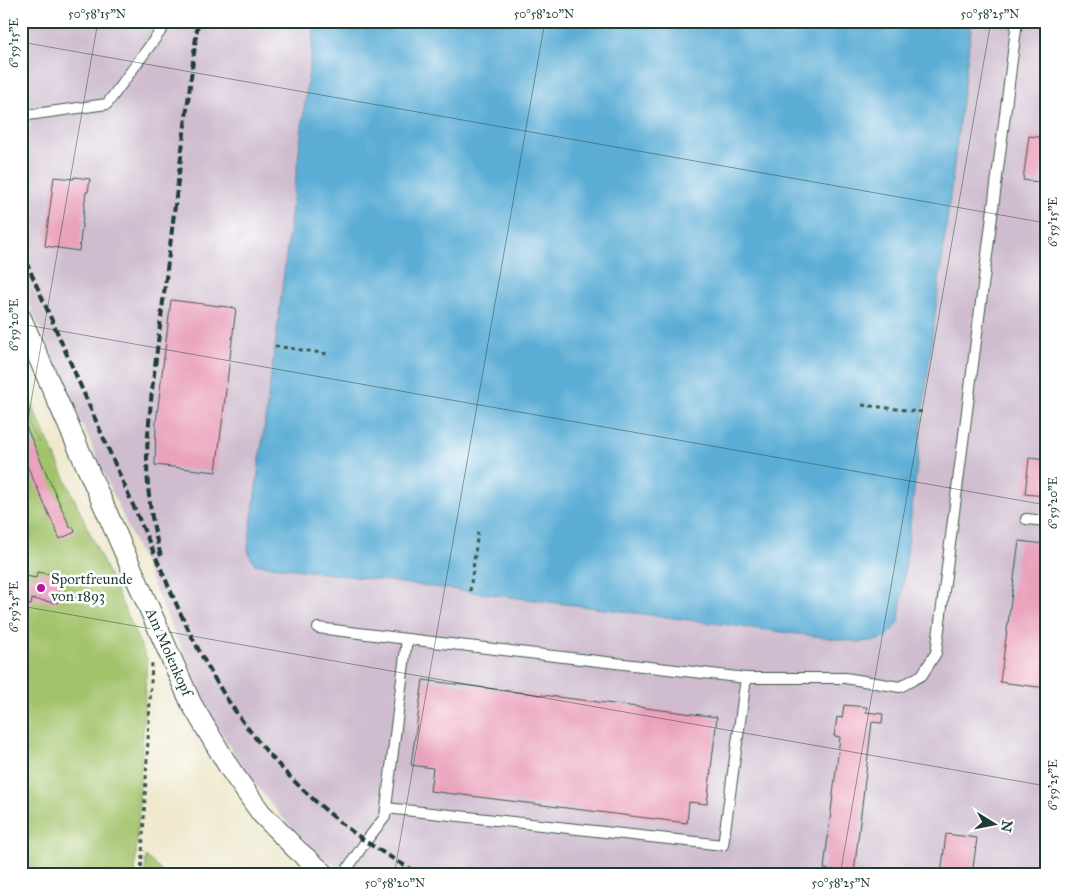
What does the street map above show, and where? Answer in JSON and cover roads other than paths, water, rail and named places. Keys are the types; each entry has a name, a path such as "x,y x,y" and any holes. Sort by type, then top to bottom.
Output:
{"street":[{"name":"Am Molenkopf","path":"21,318 191,702 230,769 261,813 296,849 326,875"}],"lane":[{"path":"21,116 107,104 168,21"},
{"path":"318,628 746,678 846,678 900,687 922,675 936,653 1017,21"},
{"path":"1026,519 1046,521"},
{"path":"343,875 385,817 407,639"},
{"path":"386,808 723,845 746,678"}],"water":[{"path":"315,21 972,21 899,621 891,633 884,639 860,642 255,564 248,548"}],"railway":[{"path":"161,556 149,496 147,472 148,434 198,21"},
{"path":"21,250 179,610 210,671 236,713 286,773 324,809 365,841 421,875"}],"place":[{"name":"Sportfreunde von 1893","path":"41,588"}]}
